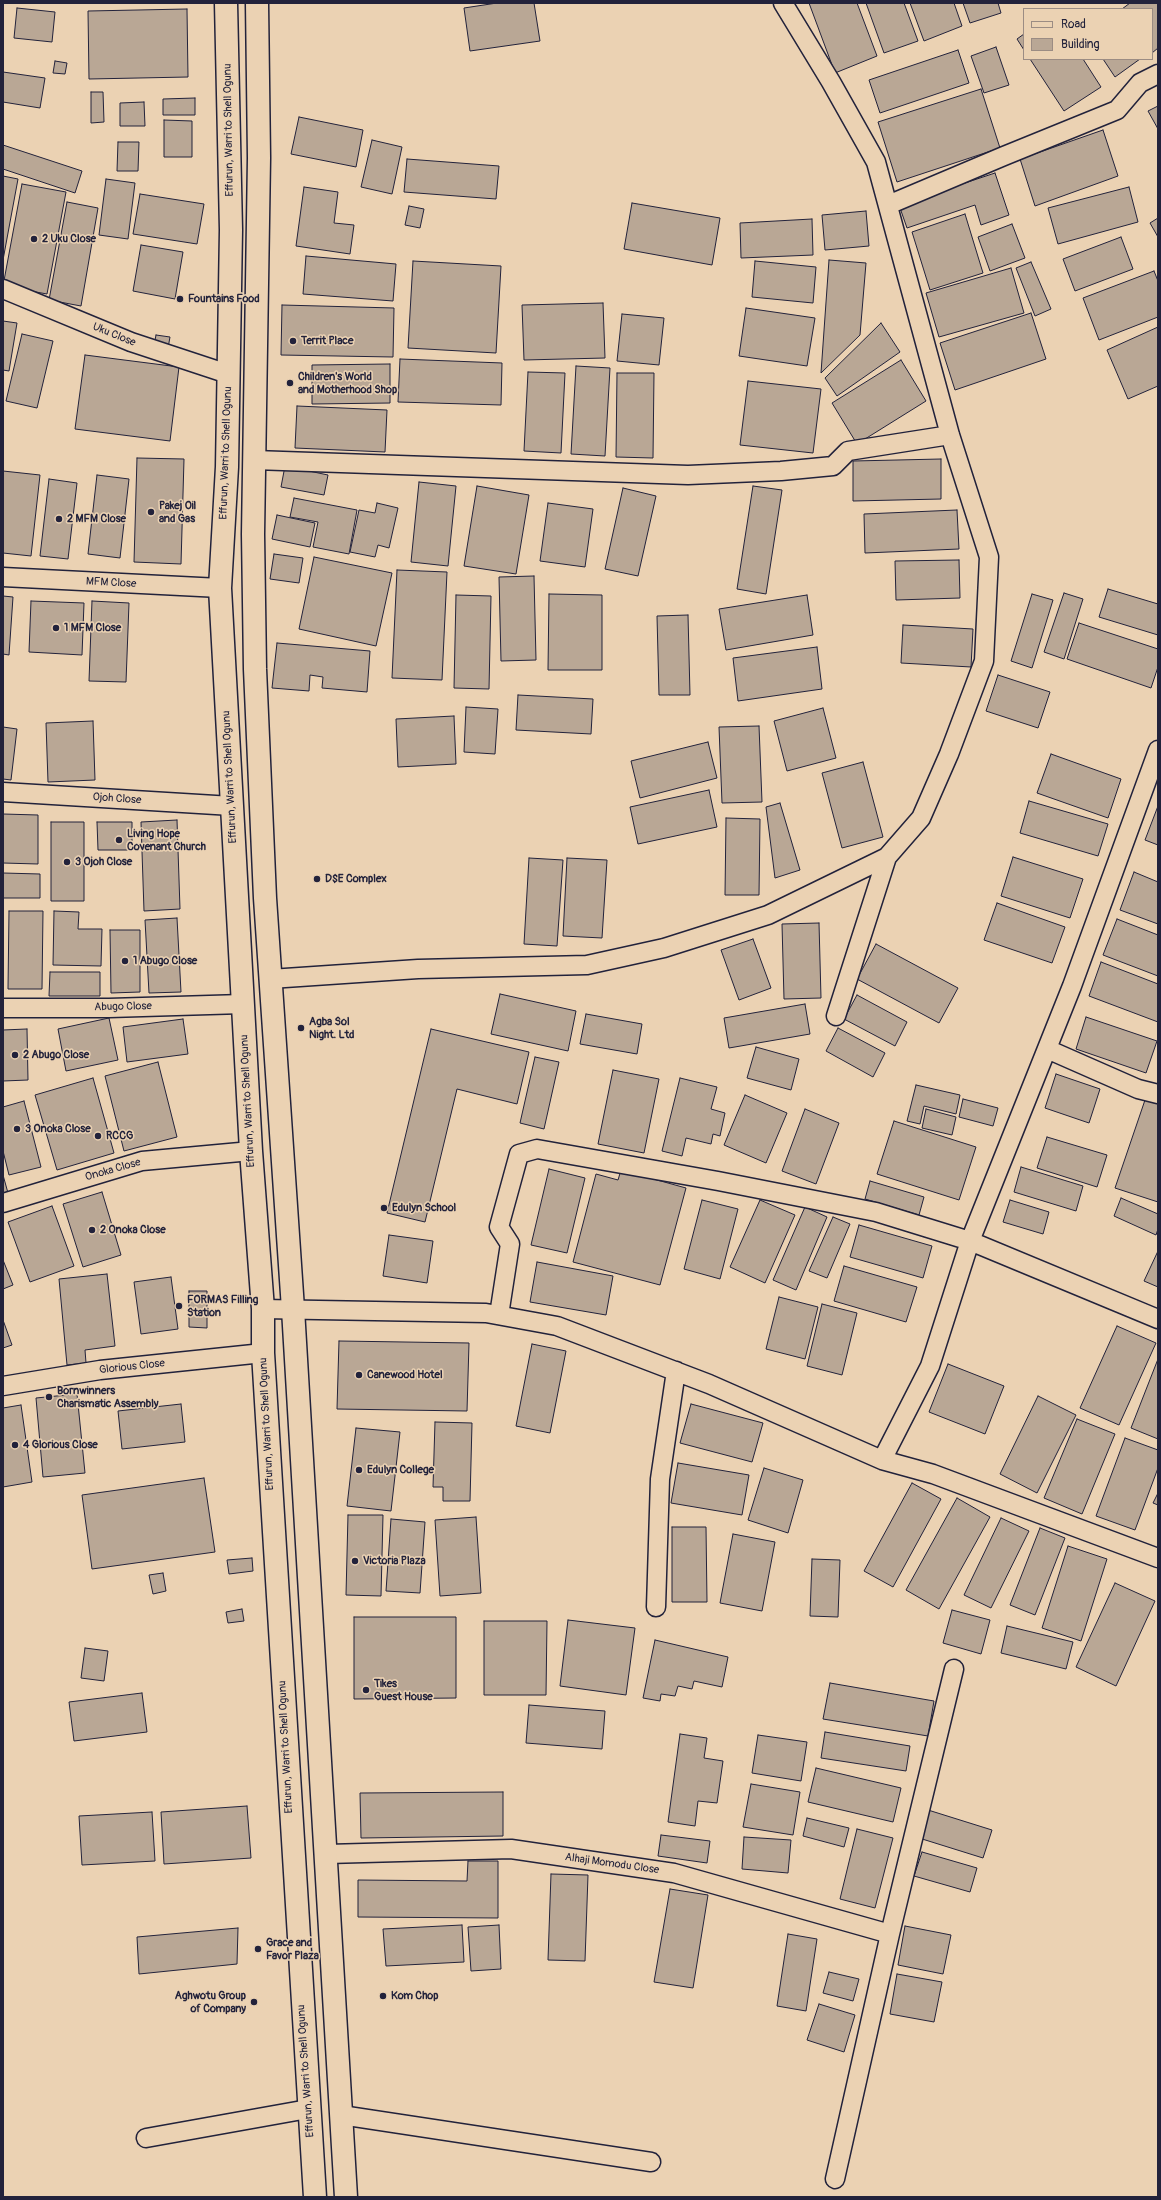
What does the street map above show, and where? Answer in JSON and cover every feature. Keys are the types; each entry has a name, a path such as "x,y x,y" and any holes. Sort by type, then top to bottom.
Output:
{"main road":[{"name":"Effurun, Warri to Shell Ogunu","path":"226,3 231,230 226,467 220,588 251,1151 263,1309 263,1353 308,2109 315,2197"},
{"path":"257,3 259,158 253,534 255,670 265,898 293,1309 327,1854 346,2197"}],"street":[{"path":"783,3 831,82 876,162 950,435 989,557 984,661 949,754 921,818 888,857 836,1016"},
{"path":"888,206 1004,156 1117,110 1140,83 1158,74"},
{"name":"Uku Close","path":"3,289 131,342 228,374"},
{"path":"254,460 688,475 781,471 833,466 848,451 950,435"},
{"name":"MFM Close","path":"3,577 220,588"},
{"path":"882,1460 930,1366 970,1240 1047,1049 1158,750"},
{"name":"Ojoh Close","path":"3,792 232,806"},
{"path":"270,979 418,969 587,965 664,948 768,914 888,857"},
{"name":"Abugo Close","path":"3,1008 109,1008 243,1004"},
{"path":"1047,1049 1138,1089 1158,1094"},
{"path":"499,1315 510,1244 499,1226 519,1154 537,1149 876,1212 970,1240 1158,1319"},
{"name":"Onoka Close","path":"3,1203 142,1160 251,1151"},
{"path":"263,1309 486,1313 557,1326 676,1371 882,1460 933,1474 1158,1558"},
{"name":"Glorious Close","path":"3,1386 100,1370 263,1353"},
{"path":"656,1606 660,1479 676,1371"},
{"path":"835,2179 890,1934 954,1669"},
{"name":"Alhaji Momodu Close","path":"327,1854 511,1850 558,1856 674,1873 890,1934"},
{"path":"146,2138 308,2109"},
{"path":"341,2115 651,2162"}],"building":[{"path":"497,3 534,3 540,41 470,51 464,8"},
{"path":"809,3 857,3 877,56 835,73"},
{"path":"866,3 904,3 918,41 884,53"},
{"path":"910,3 954,3 962,26 924,41"},
{"path":"963,3 998,3 1001,13 970,23"},
{"path":"1130,3 1158,3 1158,48 1153,52 1153,8 1123,8"},
{"path":"17,8 55,12 52,42 14,38"},
{"path":"187,9 188,77 89,79 88,11"},
{"path":"1023,35 1023,48 1017,39"},
{"path":"996,47 1009,85 984,93 971,56"},
{"path":"958,50 969,83 880,113 869,80"},
{"path":"1031,60 1084,60 1101,87 1064,111"},
{"path":"1104,60 1139,60 1115,77"},
{"path":"55,61 67,63 65,74 53,73"},
{"path":"3,72 45,78 40,108 3,102"},
{"path":"981,89 1000,148 897,182 878,122"},
{"path":"91,92 103,92 104,122 91,123"},
{"path":"195,98 195,115 163,115 163,99"},
{"path":"144,102 145,126 120,126 120,103"},
{"path":"1158,106 1158,129 1148,111"},
{"path":"299,117 363,130 356,167 291,154"},
{"path":"164,120 192,121 192,157 164,157"},
{"path":"1103,130 1118,176 1035,206 1020,159"},
{"path":"372,140 402,147 392,194 361,187"},
{"path":"118,142 139,142 138,171 117,171"},
{"path":"3,145 82,171 75,193 3,169"},
{"path":"407,159 499,166 496,199 404,192"},
{"path":"995,173 1009,215 981,225 975,205 907,228 899,205"},
{"path":"3,176 18,179 3,260"},
{"path":"106,179 135,183 128,239 99,235"},
{"name":"2 Uku Close","path":"22,184 66,192 47,294 3,286"},
{"path":"304,187 338,192 334,223 354,225 350,254 296,246"},
{"path":"1129,187 1138,222 1058,244 1048,208"},
{"path":"140,194 204,204 197,244 133,234"},
{"path":"67,202 98,208 81,306 49,300"},
{"path":"632,203 720,218 712,265 624,249"},
{"path":"409,206 424,209 420,228 405,225"},
{"path":"866,211 869,246 825,250 822,215"},
{"path":"965,214 983,273 930,290 912,232"},
{"path":"1158,218 1158,237 1150,223"},
{"path":"812,219 813,255 741,258 740,223"},
{"path":"1012,224 1025,258 990,271 978,237"},
{"path":"1121,237 1133,269 1075,291 1063,259"},
{"path":"141,245 183,252 175,299 133,291"},
{"path":"306,256 396,264 393,301 303,294"},
{"path":"829,260 866,263 860,335 821,373"},
{"path":"413,261 501,266 496,353 408,348"},
{"path":"755,261 816,267 813,303 752,297"},
{"path":"1031,262 1051,309 1035,316 1016,268"},
{"path":"1011,268 1024,313 939,337 926,293"},
{"path":"1154,271 1158,281 1158,317 1099,340 1083,298"},
{"path":"603,303 605,358 524,360 522,305"},
{"path":"282,305 394,308 393,357 281,355"},
{"path":"746,308 815,318 807,366 739,356"},
{"path":"1031,313 1046,359 955,390 940,343"},
{"path":"622,314 664,318 659,365 617,361"},
{"path":"3,321 17,323 9,371 3,370"},
{"path":"881,323 900,352 837,396 825,378"},
{"path":"1158,327 1158,386 1128,399 1107,350"},
{"path":"22,334 53,341 37,408 6,401"},
{"path":"156,335 170,337 168,348 154,346"},
{"path":"85,355 179,367 170,441 75,429"},
{"path":"400,359 502,363 501,405 398,402"},
{"path":"901,360 926,401 857,444 832,403"},
{"path":"390,364 390,403 312,404 312,365"},
{"path":"576,366 610,368 605,456 571,454"},
{"path":"528,372 565,373 561,453 524,451"},
{"path":"617,373 654,373 653,458 616,457"},
{"path":"748,381 821,389 813,453 740,445"},
{"path":"297,406 387,410 385,452 295,448"},
{"path":"137,458 184,459 181,564 134,562"},
{"path":"941,459 941,499 853,501 853,461"},
{"path":"285,466 328,475 324,495 281,487"},
{"path":"3,471 40,475 31,556 3,553"},
{"path":"97,475 129,479 120,558 88,554"},
{"name":"2 MFM Close","path":"49,479 77,483 68,559 40,556"},
{"path":"419,482 456,486 448,566 411,562"},
{"path":"477,486 529,495 516,574 464,566"},
{"path":"753,486 782,490 766,594 737,589"},
{"path":"623,488 656,496 638,576 605,569"},
{"path":"294,498 357,510 349,554 313,547 318,522 290,517"},
{"path":"377,503 398,508 389,548 378,545 375,557 350,552 359,510 375,513"},
{"path":"548,503 593,509 585,567 540,561"},
{"path":"957,510 959,549 865,553 864,514"},
{"path":"277,515 315,523 310,547 272,539"},
{"path":"274,554 303,558 299,583 270,579"},
{"path":"314,557 392,573 376,646 299,629"},
{"path":"959,560 960,598 896,600 895,561"},
{"path":"397,570 447,572 442,680 392,678"},
{"path":"534,576 536,660 501,661 499,577"},
{"path":"1108,589 1158,604 1158,635 1099,617"},
{"path":"1064,593 1083,599 1064,659 1044,652"},
{"path":"549,594 602,595 602,670 548,670"},
{"path":"1032,594 1053,600 1032,668 1011,661"},
{"path":"456,595 491,596 489,689 454,688"},
{"path":"807,595 813,635 726,650 719,609"},
{"path":"3,596 13,597 9,655 3,654"},
{"name":"1 MFM Close","path":"31,601 84,603 82,655 29,652"},
{"path":"92,601 129,603 126,682 89,681"},
{"path":"688,615 690,695 659,695 657,616"},
{"path":"1079,623 1158,649 1158,667 1151,688 1067,659"},
{"path":"903,625 973,629 971,667 901,663"},
{"path":"277,643 370,651 367,692 322,688 323,677 310,675 309,691 272,688"},
{"path":"817,647 822,689 738,701 733,658"},
{"path":"998,675 1050,692 1038,728 986,711"},
{"path":"518,695 593,699 591,734 516,730"},
{"path":"466,707 498,709 495,754 464,752"},
{"path":"823,708 836,758 787,771 774,721"},
{"path":"454,716 456,764 398,767 396,719"},
{"path":"93,721 95,780 48,782 46,723"},
{"path":"759,726 762,802 722,803 719,727"},
{"path":"3,727 17,729 11,780 3,779"},
{"path":"708,742 717,778 640,798 631,761"},
{"path":"1051,754 1121,779 1108,818 1037,793"},
{"path":"863,762 883,837 842,848 822,773"},
{"path":"709,790 717,827 638,844 630,807"},
{"path":"1029,801 1108,824 1098,856 1020,833"},
{"path":"780,803 800,870 775,878 766,807"},
{"path":"1158,806 1158,845 1145,840"},
{"path":"3,814 38,815 38,864 3,863"},
{"path":"726,818 760,819 759,895 725,895"},
{"path":"177,820 180,909 144,911 141,822"},
{"name":"3 Ojoh Close","path":"51,822 84,822 84,901 51,901"},
{"path":"97,822 132,822 132,850 98,850"},
{"path":"1013,857 1083,879 1070,918 1001,896"},
{"path":"529,858 563,860 557,946 524,944"},
{"path":"567,858 607,860 602,938 563,936"},
{"path":"1134,872 1158,882 1158,924 1120,910"},
{"path":"3,873 40,874 40,898 3,898"},
{"path":"997,903 1065,927 1052,963 984,940"},
{"path":"9,911 43,911 42,989 8,989"},
{"path":"54,911 79,912 78,929 102,929 101,966 53,965"},
{"path":"177,918 181,992 149,993 145,920"},
{"path":"1117,919 1158,935 1158,976 1103,955"},
{"path":"819,923 821,998 784,999 782,924"},
{"name":"1 Abugo Close","path":"110,930 140,930 140,992 111,993"},
{"path":"753,939 771,988 739,1000 721,950"},
{"path":"876,944 958,988 939,1023 857,979"},
{"path":"1101,962 1158,984 1158,1022 1089,996"},
{"path":"50,972 100,972 100,996 49,996"},
{"path":"500,994 576,1011 568,1051 491,1034"},
{"path":"857,995 907,1022 895,1046 844,1019"},
{"path":"805,1004 810,1034 729,1048 724,1018"},
{"path":"586,1014 642,1024 637,1054 580,1044"},
{"path":"1086,1017 1157,1041 1146,1073 1076,1049"},
{"path":"109,1018 118,1060 66,1071 58,1029"},
{"path":"183,1019 188,1054 127,1062 123,1027"},
{"path":"838,1028 885,1053 873,1077 826,1051"},
{"name":"2 Abugo Close","path":"27,1029 28,1080 3,1081 3,1030"},
{"path":"431,1029 529,1052 517,1104 457,1089 425,1222 387,1213"},
{"path":"756,1047 799,1059 791,1090 747,1078"},
{"path":"535,1057 559,1062 544,1129 520,1123"},
{"path":"158,1062 177,1137 124,1151 105,1076"},
{"path":"613,1070 659,1079 644,1153 598,1144"},
{"path":"1056,1074 1100,1089 1089,1123 1045,1108"},
{"path":"93,1078 114,1153 57,1170 35,1095"},
{"path":"680,1078 717,1087 711,1109 725,1113 720,1136 713,1134 711,1144 686,1138 682,1156 662,1151"},
{"path":"916,1085 960,1095 956,1114 924,1106 920,1124 907,1121"},
{"path":"745,1095 787,1113 766,1163 724,1145"},
{"path":"963,1099 998,1108 993,1126 959,1117"},
{"path":"1145,1100 1158,1104 1158,1202 1115,1188"},
{"name":"3 Onoka Close","path":"24,1101 41,1167 9,1175 3,1151 3,1107"},
{"path":"805,1109 839,1123 816,1184 782,1171"},
{"path":"926,1109 956,1117 952,1135 922,1128"},
{"path":"894,1121 976,1147 959,1200 877,1174"},
{"path":"1047,1137 1107,1155 1097,1187 1037,1168"},
{"path":"1021,1167 1083,1186 1076,1211 1014,1192"},
{"path":"549,1169 585,1178 567,1253 531,1245"},
{"path":"621,1170 686,1188 660,1285 573,1262 596,1174 618,1180"},
{"path":"3,1175 8,1193 3,1195"},
{"path":"870,1181 924,1197 919,1215 865,1199"},
{"name":"2 Onoka Close","path":"102,1192 121,1255 83,1267 63,1204"},
{"path":"1121,1198 1158,1214 1158,1229 1156,1235 1114,1216"},
{"path":"702,1200 738,1209 720,1279 684,1269"},
{"path":"760,1200 795,1215 765,1283 730,1267"},
{"path":"1010,1200 1049,1212 1043,1234 1003,1222"},
{"path":"52,1206 74,1266 30,1282 8,1222"},
{"path":"805,1207 827,1217 796,1290 773,1280"},
{"path":"833,1217 850,1224 827,1278 809,1271"},
{"path":"859,1225 932,1246 923,1278 850,1257"},
{"path":"389,1235 433,1241 427,1283 383,1276"},
{"path":"1158,1251 1158,1287 1144,1281"},
{"path":"3,1260 13,1285 3,1289"},
{"path":"537,1262 613,1276 606,1315 530,1302"},
{"path":"844,1266 917,1287 906,1322 834,1301"},
{"path":"107,1274 115,1346 85,1350 86,1363 67,1365 59,1279"},
{"path":"171,1277 178,1329 141,1334 134,1282"},
{"path":"189,1291 207,1291 207,1328 189,1327"},
{"path":"779,1297 818,1307 805,1359 766,1349"},
{"path":"822,1304 857,1313 842,1375 807,1366"},
{"path":"3,1320 12,1345 3,1348"},
{"path":"1117,1326 1156,1343 1119,1425 1080,1408"},
{"path":"339,1341 469,1343 467,1411 337,1409"},
{"path":"532,1344 566,1351 550,1433 516,1426"},
{"path":"1158,1359 1158,1439 1131,1428"},
{"path":"948,1364 1004,1386 985,1434 929,1412"},
{"path":"77,1394 85,1473 43,1477 36,1398"},
{"path":"1038,1396 1076,1415 1037,1493 1000,1474"},
{"path":"181,1404 185,1442 122,1449 118,1411"},
{"path":"691,1404 763,1423 752,1462 680,1443"},
{"name":"4 Glorious Close","path":"21,1405 32,1482 3,1487 3,1408"},
{"path":"1077,1419 1115,1434 1082,1514 1044,1498"},
{"path":"435,1422 472,1423 470,1501 443,1501 443,1487 433,1487"},
{"path":"356,1428 400,1432 391,1511 347,1506"},
{"path":"1125,1438 1158,1450 1158,1468 1135,1530 1096,1516"},
{"path":"678,1463 749,1475 742,1515 671,1503"},
{"path":"764,1468 803,1480 788,1533 748,1520"},
{"path":"204,1478 215,1552 92,1569 82,1495"},
{"path":"912,1483 941,1499 893,1587 864,1571"},
{"path":"1158,1493 1158,1505 1153,1503"},
{"path":"957,1498 990,1517 939,1609 906,1590"},
{"path":"348,1515 383,1515 381,1596 346,1595"},
{"path":"476,1517 481,1593 440,1596 435,1520"},
{"path":"1001,1518 1029,1531 991,1608 964,1595"},
{"path":"391,1519 425,1522 420,1593 386,1591"},
{"path":"672,1527 706,1527 707,1602 672,1602"},
{"path":"1040,1528 1065,1538 1035,1615 1010,1605"},
{"path":"733,1534 775,1542 762,1611 720,1603"},
{"path":"1068,1546 1107,1559 1081,1641 1042,1628"},
{"path":"252,1558 253,1571 229,1574 227,1560"},
{"path":"812,1559 840,1560 838,1617 810,1616"},
{"path":"163,1573 166,1591 153,1594 149,1575"},
{"path":"1115,1583 1155,1601 1116,1686 1076,1667"},
{"path":"242,1609 244,1621 228,1623 226,1612"},
{"path":"952,1610 990,1620 981,1654 943,1643"},
{"path":"354,1617 456,1617 456,1698 354,1699"},
{"path":"568,1620 635,1628 626,1695 560,1686"},
{"path":"484,1621 547,1621 546,1695 484,1695"},
{"path":"1007,1626 1073,1642 1066,1669 1001,1653"},
{"path":"655,1640 728,1657 722,1687 694,1681 692,1689 678,1686 675,1696 661,1694 660,1701 643,1698"},
{"path":"85,1648 108,1651 104,1681 81,1678"},
{"path":"830,1683 934,1701 928,1736 823,1719"},
{"path":"142,1693 147,1732 74,1741 69,1702"},
{"path":"529,1705 605,1711 602,1749 526,1743"},
{"path":"825,1732 910,1746 906,1771 821,1758"},
{"path":"680,1734 707,1738 704,1758 723,1761 717,1803 698,1801 695,1826 668,1822"},
{"path":"758,1735 807,1742 801,1781 752,1773"},
{"path":"816,1768 901,1788 893,1822 808,1802"},
{"path":"751,1784 800,1792 793,1835 743,1827"},
{"path":"503,1792 503,1836 361,1838 360,1793"},
{"path":"247,1806 251,1858 164,1864 161,1812"},
{"path":"928,1810 992,1830 983,1858 919,1838"},
{"path":"152,1812 155,1861 82,1865 79,1816"},
{"path":"807,1818 849,1828 844,1847 803,1836"},
{"path":"857,1829 893,1838 875,1908 840,1899"},
{"path":"661,1835 710,1841 707,1863 658,1856"},
{"path":"744,1837 791,1840 788,1873 742,1869"},
{"path":"922,1852 977,1868 970,1892 914,1876"},
{"path":"468,1861 498,1861 498,1918 358,1917 358,1880 467,1881"},
{"path":"551,1874 588,1875 585,1961 548,1960"},
{"path":"670,1889 708,1895 693,1988 654,1982"},
{"path":"462,1925 464,1962 386,1966 383,1929"},
{"path":"499,1925 501,1969 471,1971 468,1927"},
{"path":"905,1926 951,1935 943,1974 898,1965"},
{"path":"238,1928 237,1964 139,1974 137,1937"},
{"path":"788,1934 817,1939 806,2011 777,2006"},
{"path":"829,1972 859,1979 853,2001 823,1993"},
{"path":"897,1974 942,1982 934,2022 890,2014"},
{"path":"819,2004 855,2015 844,2052 807,2040"}],"place":[{"name":"2 Uku Close","path":"34,239"},
{"name":"Fountains Food","path":"180,299"},
{"name":"Territ Place","path":"293,341"},
{"name":"Children's World and Motherhood Shop","path":"290,383"},
{"name":"Pakej Oil and Gas","path":"151,512"},
{"name":"2 MFM Close","path":"59,519"},
{"name":"1 MFM Close","path":"56,628"},
{"name":"Living Hope Covenant Church","path":"119,840"},
{"name":"3 Ojoh Close","path":"67,862"},
{"name":"D$E Complex","path":"317,879"},
{"name":"1 Abugo Close","path":"125,961"},
{"name":"Agba Sol Night. Ltd","path":"301,1028"},
{"name":"2 Abugo Close","path":"15,1055"},
{"name":"3 Onoka Close","path":"17,1129"},
{"name":"RCCG","path":"98,1136"},
{"name":"Edulyn School","path":"384,1208"},
{"name":"2 Onoka Close","path":"92,1230"},
{"name":"FORMAS Filling Station","path":"179,1306"},
{"name":"Canewood Hotel","path":"359,1375"},
{"name":"Bornwinners Charismatic Assembly","path":"49,1397"},
{"name":"4 Glorious Close","path":"15,1445"},
{"name":"Edulyn College","path":"359,1470"},
{"name":"Victoria Plaza","path":"355,1561"},
{"name":"Tikes Guest House","path":"366,1690"},
{"name":"Grace and Favor Plaza","path":"258,1949"},
{"name":"Kom Chop","path":"383,1996"},
{"name":"Aghwotu Group of Company","path":"254,2002"}]}
